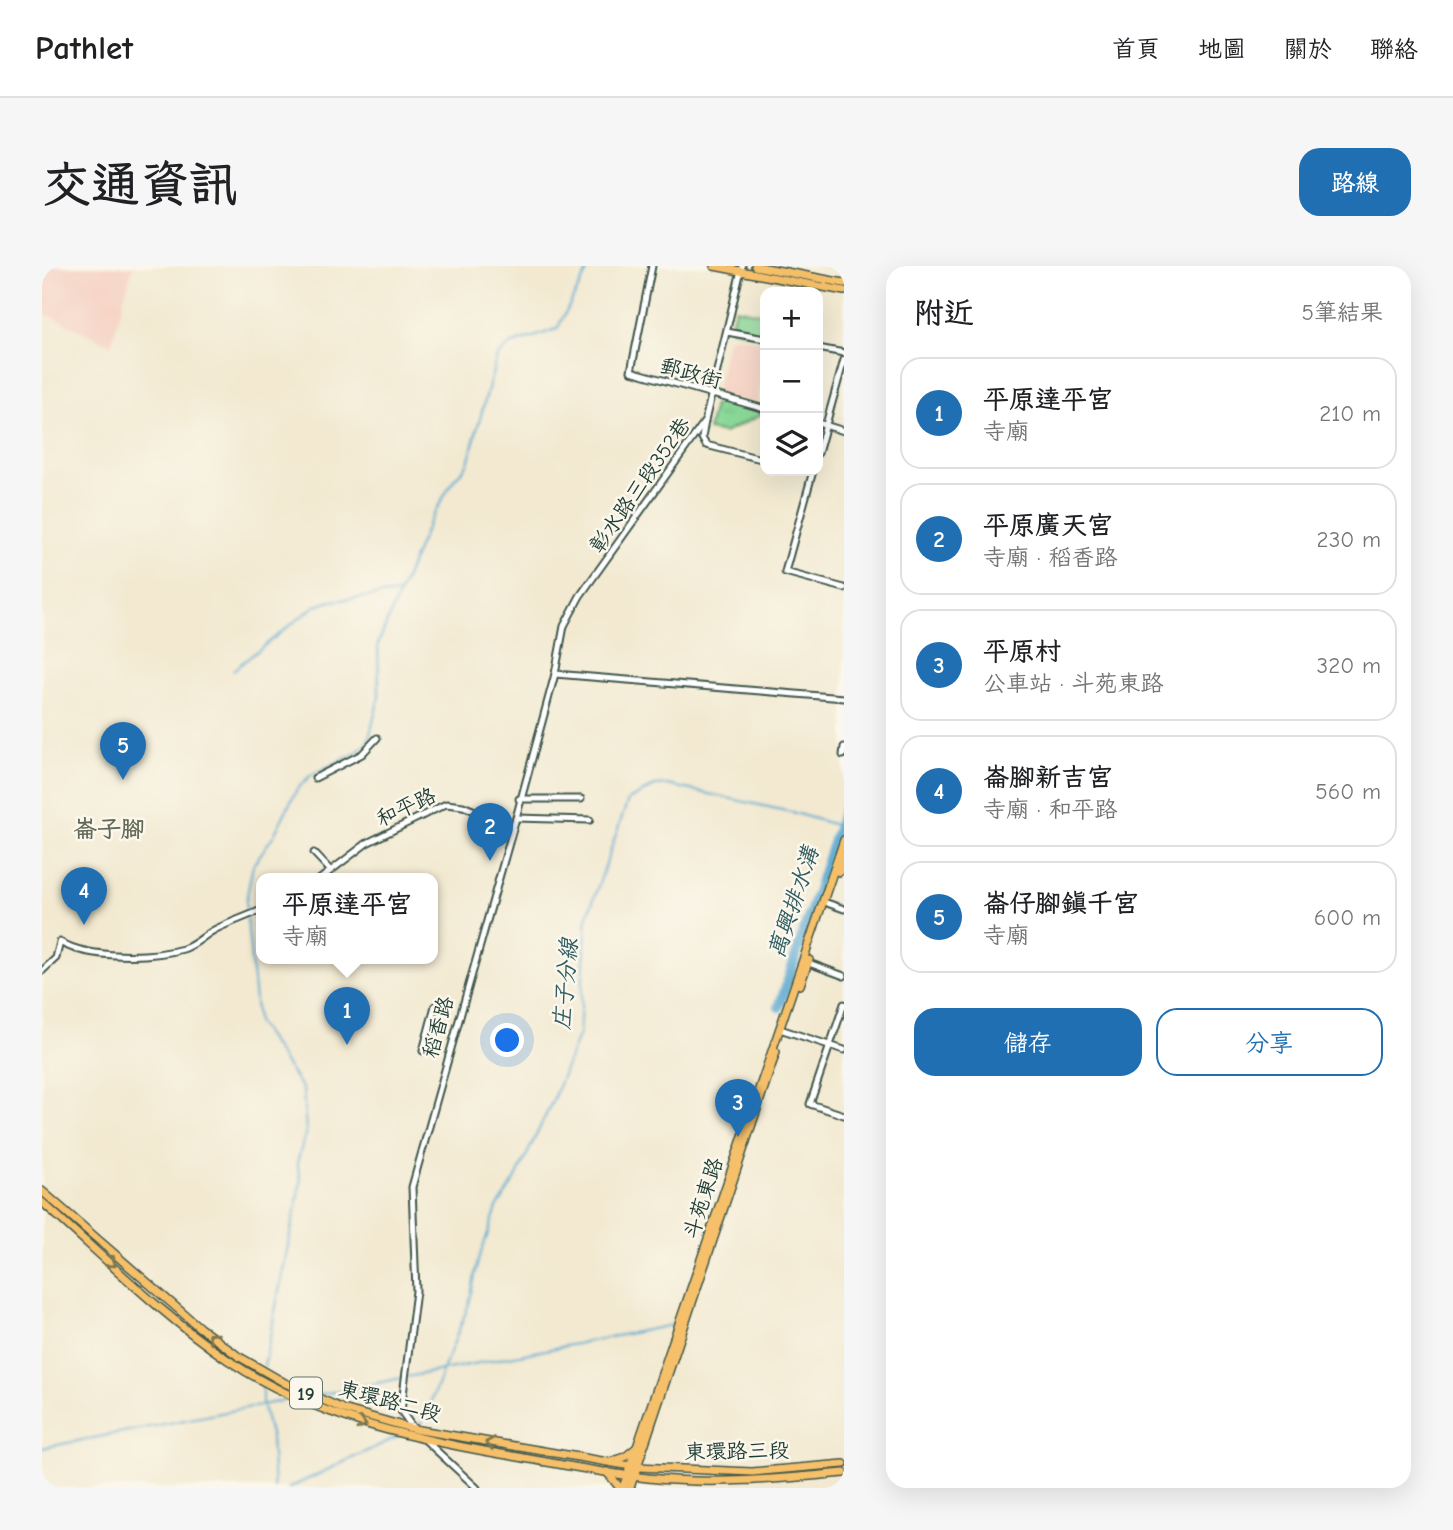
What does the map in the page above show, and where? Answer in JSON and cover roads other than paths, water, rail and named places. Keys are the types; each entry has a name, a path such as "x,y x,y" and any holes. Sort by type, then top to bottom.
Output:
{"main road":[{"path":"714,266 742,268 844,291"},
{"path":"755,266 844,283"},
{"name":"斗苑東路","path":"826,903 844,840"},
{"name":"斗苑東路","path":"621,1488 631,1475 782,1029 844,856"},
{"name":"東環路二段","path":"42,1191 200,1328 237,1356 330,1404 414,1429 607,1467 631,1475"},
{"name":"東環路二段","path":"42,1202 191,1333 229,1361 286,1394 331,1414 427,1441 607,1467 634,1466"},
{"path":"621,1488 607,1467 639,1449 656,1469"},
{"name":"東環路三段","path":"634,1466 752,1472 844,1464"},
{"name":"東環路三段","path":"631,1475 750,1481 844,1473"},
{"name":"斗苑東路","path":"631,1475 632,1488"},
{"path":"632,1488 650,1478"}],"street":[{"name":"郵政街","path":"652,266 631,371 760,408"},
{"name":"彰水路三段352巷","path":"555,674 564,626 580,596 705,421 742,268"},
{"path":"727,332 760,338"},
{"path":"823,349 844,353"},
{"path":"823,436 844,360"},
{"path":"705,421 702,438 706,446 760,459"},
{"path":"823,425 844,431"},
{"path":"809,476 785,572 844,588"},
{"path":"555,674 844,698"},
{"name":"稻香路","path":"477,1488 414,1429 401,1412 416,1291 412,1187 555,674"},
{"path":"315,778 362,754 377,738"},
{"path":"843,755 844,747"},
{"path":"519,799 580,799"},
{"name":"和平路","path":"327,873 367,843 446,804 463,806 513,827"},
{"path":"516,818 590,820"},
{"path":"314,853 330,870"},
{"path":"826,903 844,909"},
{"path":"42,971 56,958 60,942 71,949 97,955 181,950 214,930 256,912"},
{"path":"806,962 844,976"},
{"path":"844,1004 810,1104 844,1115"},
{"path":"423,1051 435,1006"},
{"path":"782,1029 844,1050"}],"waterway":[{"path":"246,914 253,865 274,835 297,789 311,775 354,754 368,743 379,697 378,644 428,524 453,481 468,463 497,356 510,345 557,329 590,266"},
{"path":"233,670 315,606 332,601 398,593"},
{"name":"庄子分線","path":"415,1426 423,1421 469,1304 478,1261 497,1208 515,1180 552,1102 579,1034 587,918 628,800 655,786 668,785 791,812 839,826"},
{"name":"萬興排水溝","path":"779,1007 844,810"},
{"path":"247,919 257,1022 303,1090 306,1131 297,1163 301,1181 264,1366"},
{"path":"407,1377 672,1325"},
{"path":"318,1395 402,1378"},
{"path":"262,1385 262,1403 271,1438 274,1488"},
{"path":"42,1448 292,1399"},
{"path":"289,1488 399,1436"}],"place":[{"name":"崙仔腳鎮千宮","path":"123,780"},
{"name":"平原廣天宮","path":"490,861"},
{"name":"崙腳新吉宮","path":"84,925"},
{"name":"平原達平宮","path":"347,1045"},
{"name":"平原村","path":"738,1137"}],"district":[{"name":"崙子腳","path":"109,829"}]}
